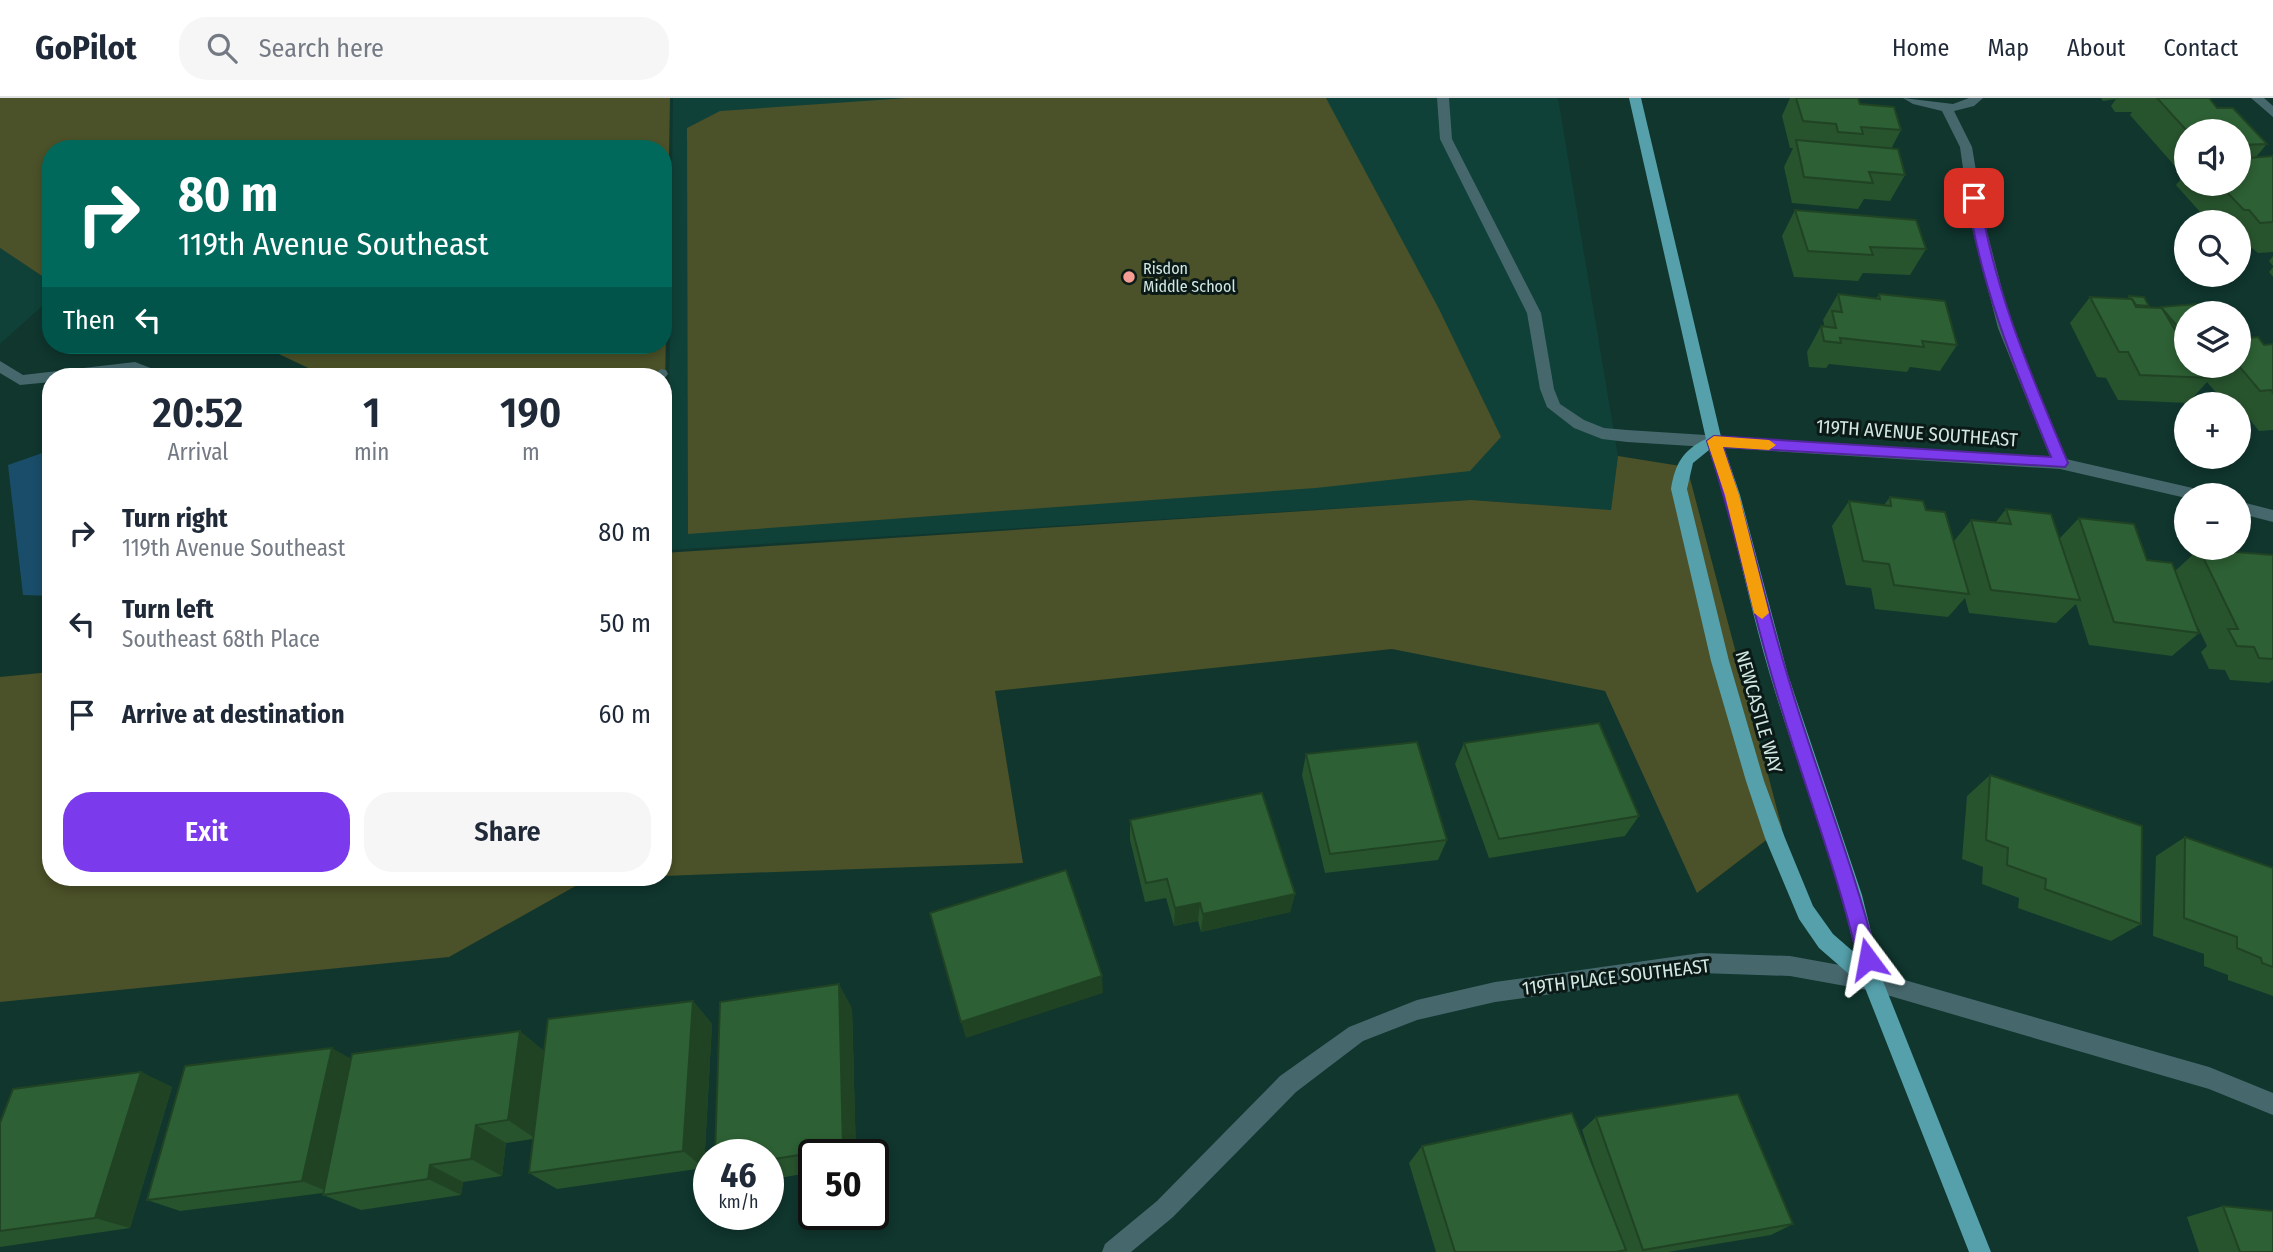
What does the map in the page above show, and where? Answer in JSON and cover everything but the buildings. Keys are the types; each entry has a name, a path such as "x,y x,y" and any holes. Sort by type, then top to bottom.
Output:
{"main road":[{"name":"NEWCASTLE WAY","path":"1635,98 1714,441 1732,495 1782,686 1852,895 1873,981 1980,1252"},
{"name":"NEWCASTLE WAY","path":"1714,441 1695,451 1683,462 1679,489 1720,662 1755,781 1806,912 1826,941 1873,981"}],"street":[{"name":"119TH AVENUE SOUTHEAST","path":"1443,98 1446,139 1534,313 1547,389 1553,407 1579,424 1602,433 2060,463 2174,490"},
{"path":"1909,98 1946,107 1966,105 1977,98"},
{"path":"2257,98 2273,113"},
{"path":"1946,107 1966,147 1978,224 2005,328 2060,463"},
{"path":"0,366 20,380 42,378"},
{"path":"2251,510 2273,516"},
{"name":"119TH PLACE SOUTHEAST","path":"1113,1252 1165,1209 1288,1084 1356,1034 1417,1010 1495,992 1701,963 1790,966 1873,981 2197,1074 2273,1104"}],"shaded area":[{"name":"Risdon Middle School","path":"673,98 1558,98 1618,456 1611,510 1471,500 672,550 672,368 669,368 670,354 672,354"},
{"path":"0,248 42,276 42,306 0,344"},
{"path":"42,453 42,596 23,595 8,465"}],"green space":[{"path":"0,98 670,98 669,140 42,140 42,276 0,248"},
{"name":"Risdon Middle School","path":"907,98 1326,98 1439,309 1501,437 1470,471 1316,488 688,534 687,128 720,111"},
{"path":"279,354 666,354 665,368 308,368"},
{"path":"1618,456 1687,467 1782,828 1697,893 1605,691 1392,649 995,691 1023,863 672,876 672,552 1471,500 1611,510"},
{"path":"42,673 42,886 576,886 449,957 0,1002 0,677"}],"slow traffic":[{"path":"1762,613 1732,495 1714,441 1769,445"}],"place":[{"name":"Risdon Middle School","path":"1129,277"}],"route":[{"path":"1868,959 1852,895 1779,675 1732,495 1714,441 2060,463 2005,328 1978,224 1974,198"}]}
